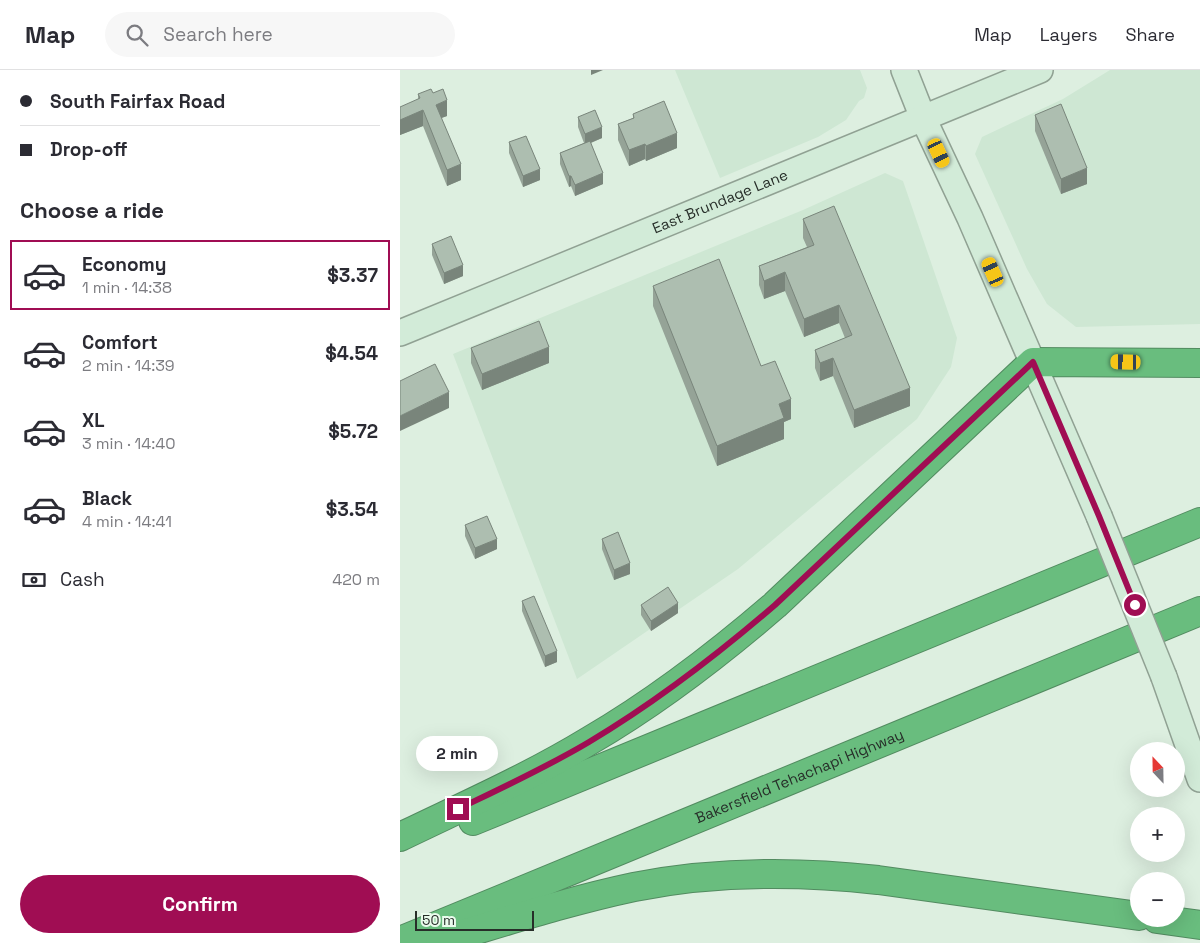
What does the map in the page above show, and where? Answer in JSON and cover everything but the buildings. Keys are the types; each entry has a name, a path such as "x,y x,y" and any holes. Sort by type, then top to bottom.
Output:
{"highway":[{"path":"400,837 518,781 589,742 690,674 738,637 775,605 1033,362 1200,363"},
{"path":"400,851 1200,522"},
{"name":"Bakersfield Tehachapi Highway","path":"400,941 1200,611"},
{"path":"434,943 585,899 634,887 735,874 786,873 836,875 1130,915"},
{"path":"1185,923 1200,925"}],"main road":[{"path":"904,70 923,118 970,218 1099,516 1164,677 1200,780"},
{"name":"East Brundage Lane","path":"400,334 1040,70"}],"shaded area":[{"path":"675,70 860,70 867,88 864,98 859,101 846,120 818,137 720,178"},
{"path":"1110,70 1200,70 1200,324 1076,327 1047,304 1027,269 975,154 982,137 1063,99"},
{"path":"885,173 903,181 957,338 951,367 917,419 738,569 577,679 453,354 803,210"}],"route":[{"path":"458,809 518,781 589,742 690,674 738,637 775,605 1033,362 1135,605"}]}
